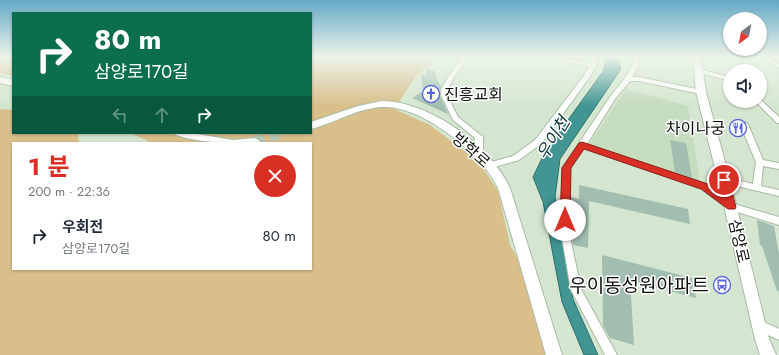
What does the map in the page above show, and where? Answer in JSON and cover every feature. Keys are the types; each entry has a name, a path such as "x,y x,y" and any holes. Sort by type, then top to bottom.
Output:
{"main road":[{"name":"삼양로","path":"699,74 701,92 731,207 759,325 768,355"},
{"path":"0,80 12,83"},
{"name":"방학로","path":"312,126 376,104 394,104 417,112 444,127 479,153 498,174 504,188 554,355"},
{"path":"183,134 196,138 226,142"},
{"path":"244,142 255,141"}],"street":[{"path":"453,74 444,90 444,95 456,118 479,138 479,153"},
{"path":"491,165 516,158 538,142 588,74"},
{"path":"611,355 576,290 565,232 566,168 612,98 631,74"},
{"path":"709,74 723,77"},
{"path":"628,79 639,79 701,92"},
{"path":"766,108 779,120"},
{"path":"744,124 760,162 756,187"},
{"path":"582,145 705,187 731,207 779,221"},
{"path":"760,162 779,166"},
{"path":"724,180 779,193"},
{"path":"759,325 779,335"}],"shaded area":[{"path":"2,74 12,74 12,76"},
{"path":"312,74 419,74 394,109 430,125 479,162 498,191 510,245 526,273 549,355 0,355 0,109 12,110 12,134 78,134 79,142 12,142 12,270 312,270 312,142 148,141 132,134 312,134"},
{"path":"626,89 688,106 700,182 589,145"}],"water":[{"name":"우이천","path":"601,74 618,74 560,159 555,197 573,299 598,355 584,355 562,302 543,202 533,177 545,152"}],"building":[{"name":"진흥교회","path":"427,74 435,74 436,78 441,86 440,96 448,114 412,98 423,91 421,75 427,75"},
{"path":"670,140 686,143 692,178 675,172"},
{"path":"579,185 688,209 690,224 589,201 588,248 573,245 570,232 571,197 579,199"},
{"path":"757,220 774,226 779,254 779,291 777,291 762,246 760,245"},
{"path":"602,255 692,278 696,298 630,280 634,345 610,338 603,326"}],"tunnel":[{"path":"255,141 281,134"}],"place":[{"name":"진흥교회","path":"431,94"},
{"name":"차이나궁","path":"738,128"},
{"name":"우이동성원아파트","path":"722,285"}],"route":[{"path":"565,220 566,168 582,145 705,187 731,207 724,180"}]}
